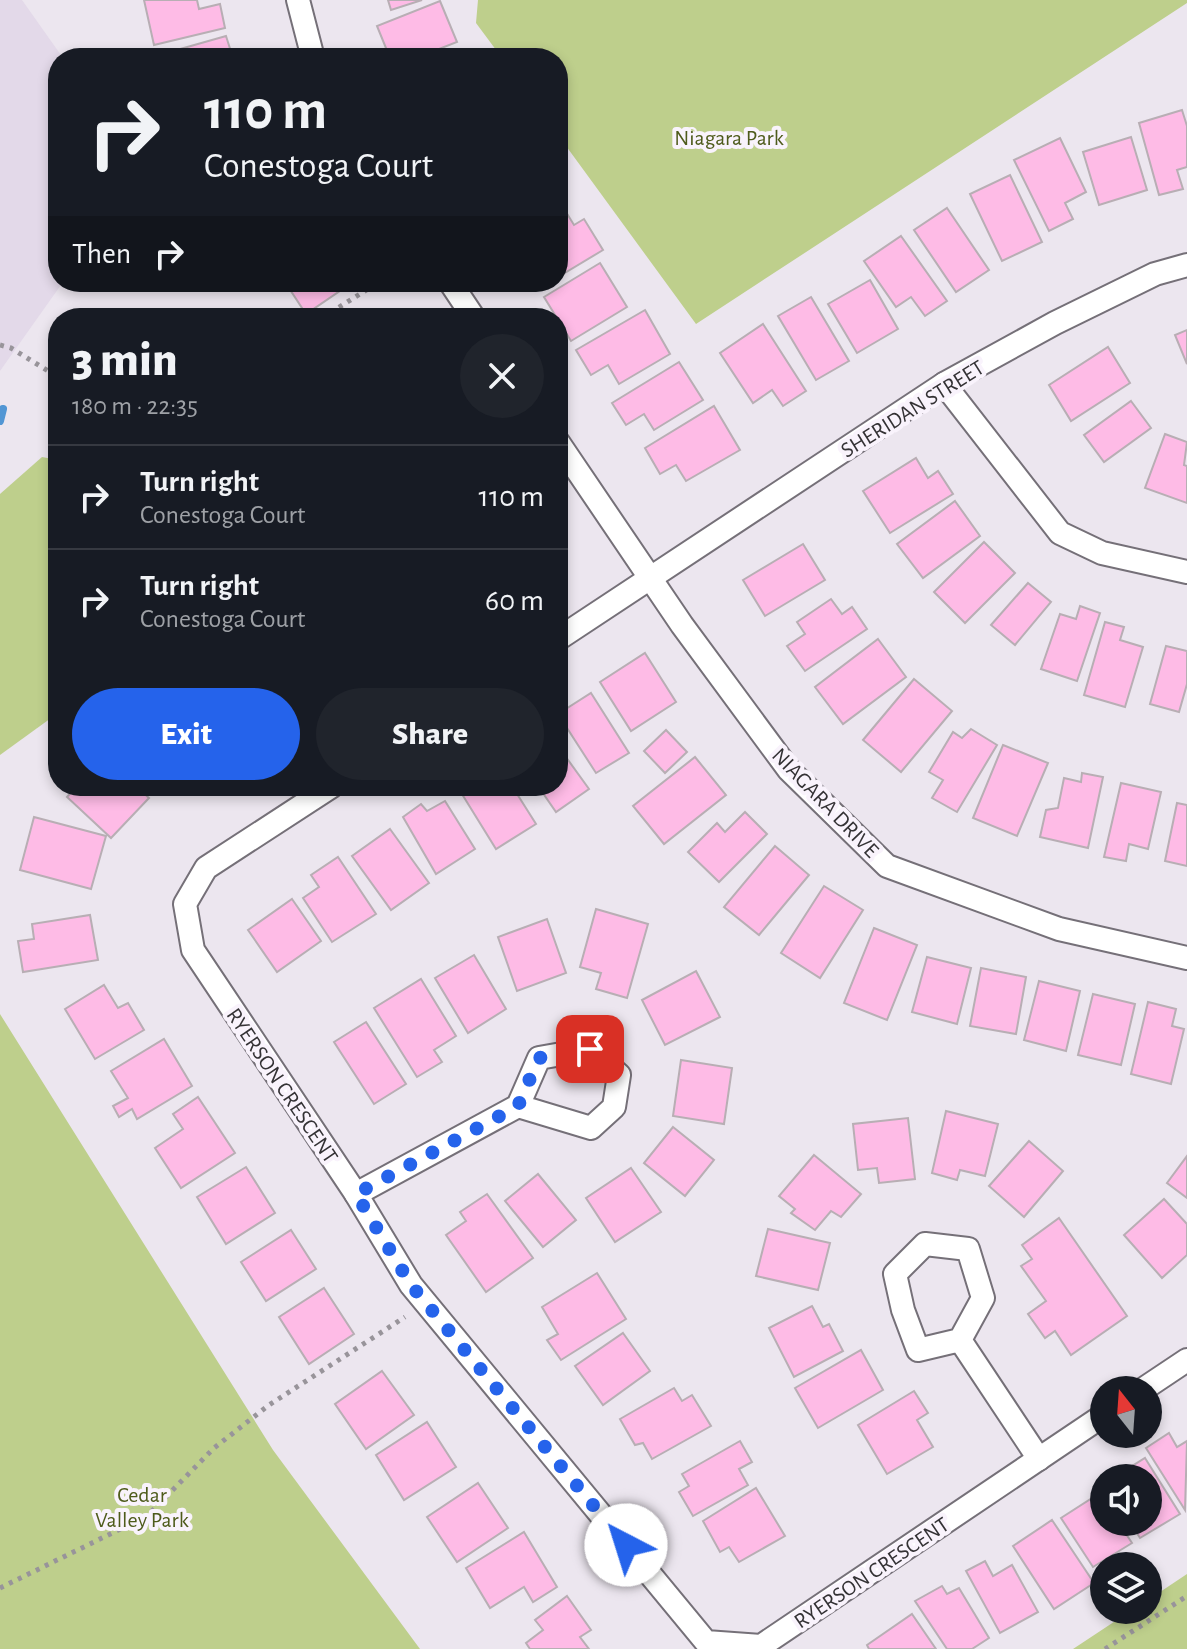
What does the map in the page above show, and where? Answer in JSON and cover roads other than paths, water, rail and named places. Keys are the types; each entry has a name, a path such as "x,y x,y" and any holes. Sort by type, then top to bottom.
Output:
{"street":[{"path":"298,0 310,48"},
{"name":"SHERIDAN STREET","path":"651,579 944,384 1055,323 1155,274 1187,265"},
{"path":"944,384 1060,533 1102,553 1187,572"},
{"name":"NIAGARA DRIVE","path":"568,457 651,579 789,770 887,866 1059,929 1187,958"},
{"path":"568,633 651,579"},
{"name":"RYERSON CRESCENT","path":"317,796 206,868 185,904 193,950 356,1194 411,1285 706,1642 761,1646 1090,1424"},
{"path":"356,1194 518,1106 539,1058 590,1049 619,1075 614,1107 591,1128 518,1106"},
{"path":"925,1244 968,1249 983,1298 960,1340 918,1350 903,1310 895,1274 925,1244"},
{"path":"960,1340 1039,1459"},
{"path":"1162,1377 1187,1360"}],"waterway":[{"path":"0,421 3,409"}],"park label":[{"name":"Niagara Park","path":"729,137"},
{"name":"Cedar Valley Park","path":"142,1506"}]}
